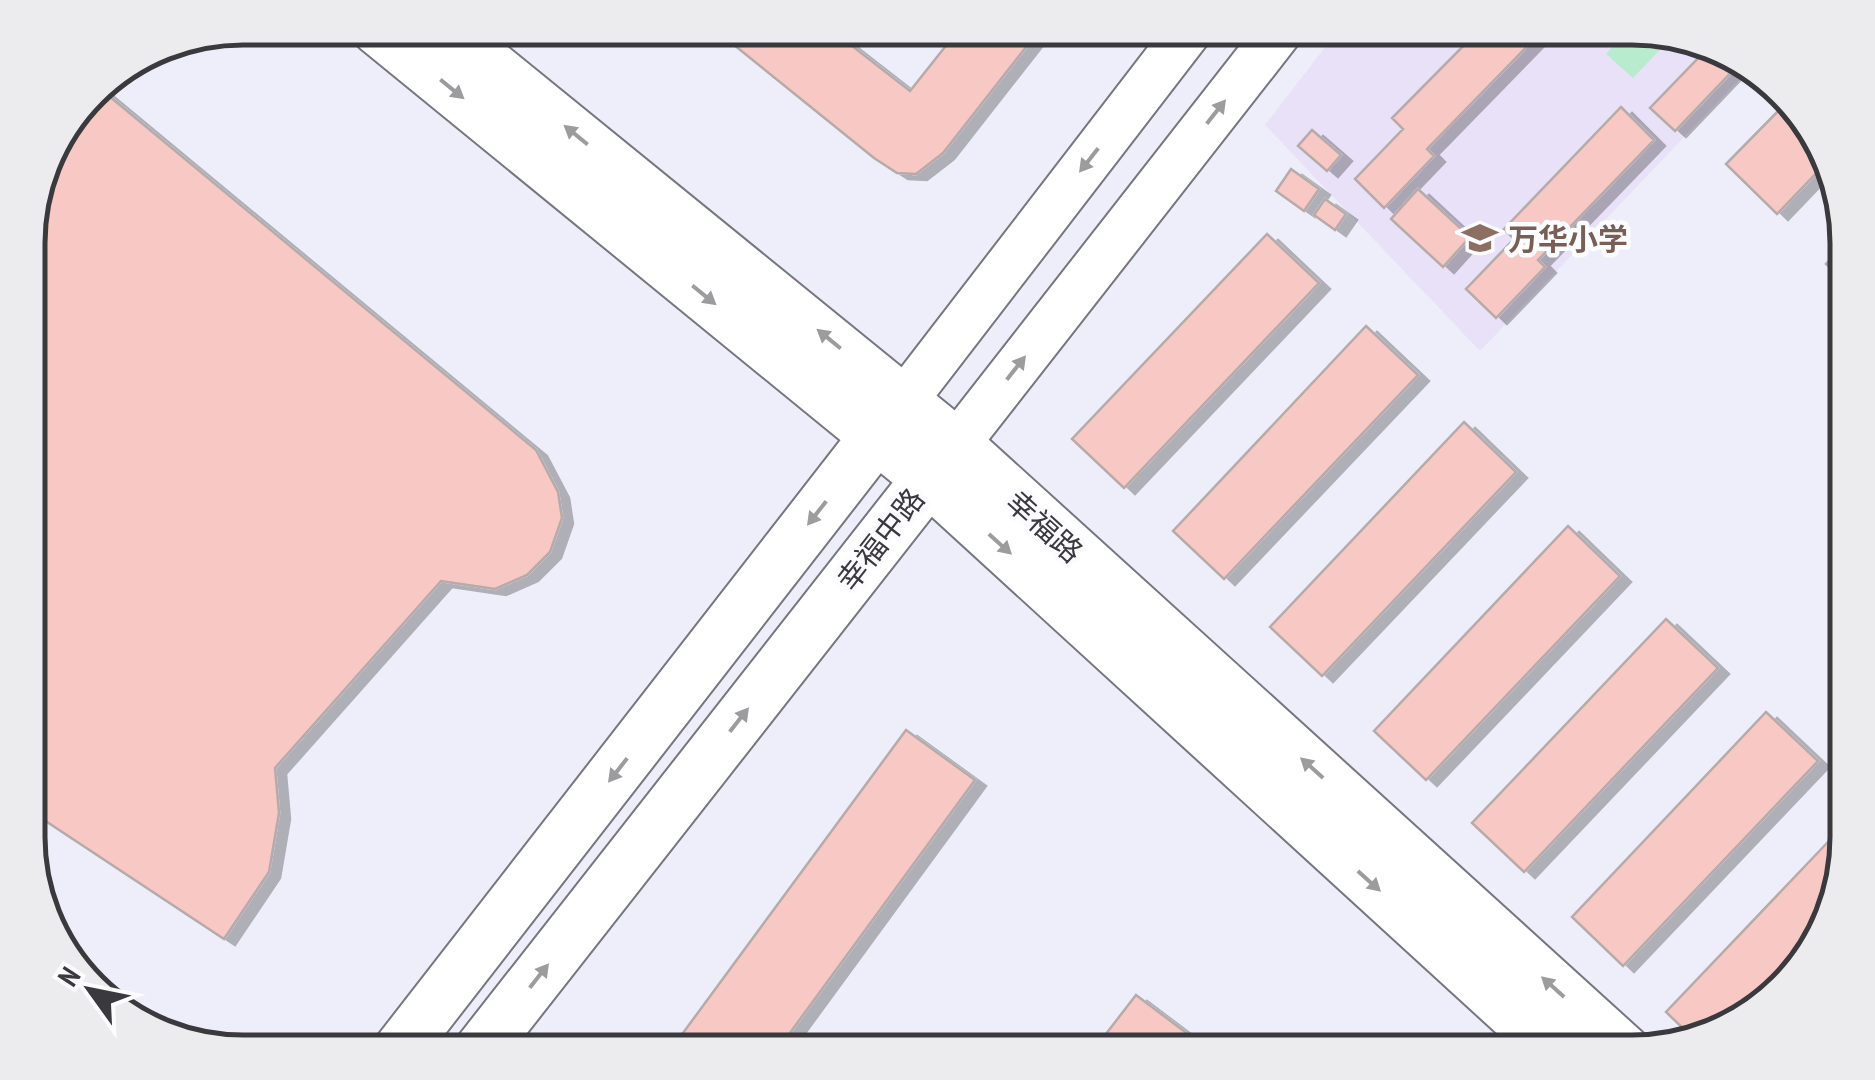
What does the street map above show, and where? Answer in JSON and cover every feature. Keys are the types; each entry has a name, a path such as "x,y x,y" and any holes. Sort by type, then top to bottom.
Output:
{"main road":[{"name":"幸福路","path":"399,45 891,418"},
{"name":"幸福路","path":"463,45 1605,1035"},
{"path":"411,1035 891,418"},
{"name":"幸福路","path":"942,461 1538,1035"},
{"name":"幸福中路","path":"491,1035 942,461"}],"street":[{"path":"891,418 1179,45"},
{"name":"幸福中路","path":"942,461 1269,45"}],"shaded area":[{"name":"万华小学","path":"1327,45 1658,47 1708,60 1740,78 1480,351 1265,125"}],"green space":[{"path":"1614,45 1662,48 1633,78 1606,54"}],"building":[{"path":"734,45 851,45 910,91 947,45 1028,45 943,153 916,174 897,173"},
{"path":"1464,45 1528,45 1427,149 1434,156 1384,208 1355,179 1403,129 1392,118"},
{"path":"1699,57 1731,72 1675,131 1650,108"},
{"path":"110,96 536,450 558,492 562,518 550,552 527,575 495,589 441,581 275,768 279,813 269,872 224,939 45,821 47,217 60,167 78,133"},
{"path":"1621,107 1654,140 1538,260 1545,267 1496,318 1466,289 1514,239 1504,229"},
{"path":"1779,110 1810,155 1817,173 1777,214 1726,164"},
{"path":"1312,130 1341,155 1327,171 1298,146"},
{"path":"1291,169 1319,189 1304,211 1276,191"},
{"path":"1418,189 1470,237 1443,267 1391,219"},
{"path":"1325,199 1346,214 1335,230 1314,215"},
{"path":"1267,234 1319,283 1124,488 1072,439"},
{"path":"1366,326 1418,375 1224,579 1173,531"},
{"path":"1464,422 1516,472 1322,676 1270,627"},
{"path":"1568,526 1620,576 1426,780 1374,731"},
{"path":"1666,619 1718,668 1524,872 1472,823"},
{"path":"1766,712 1818,761 1623,966 1572,917"},
{"path":"906,730 975,780 788,1035 682,1035"},
{"path":"1830,840 1826,876 1810,925 1781,968 1763,986 1720,1015 1682,1028 1666,1012"},
{"path":"1136,995 1189,1035 1105,1035"}],"place":[{"name":"万华小学","path":"1480,238"}]}
